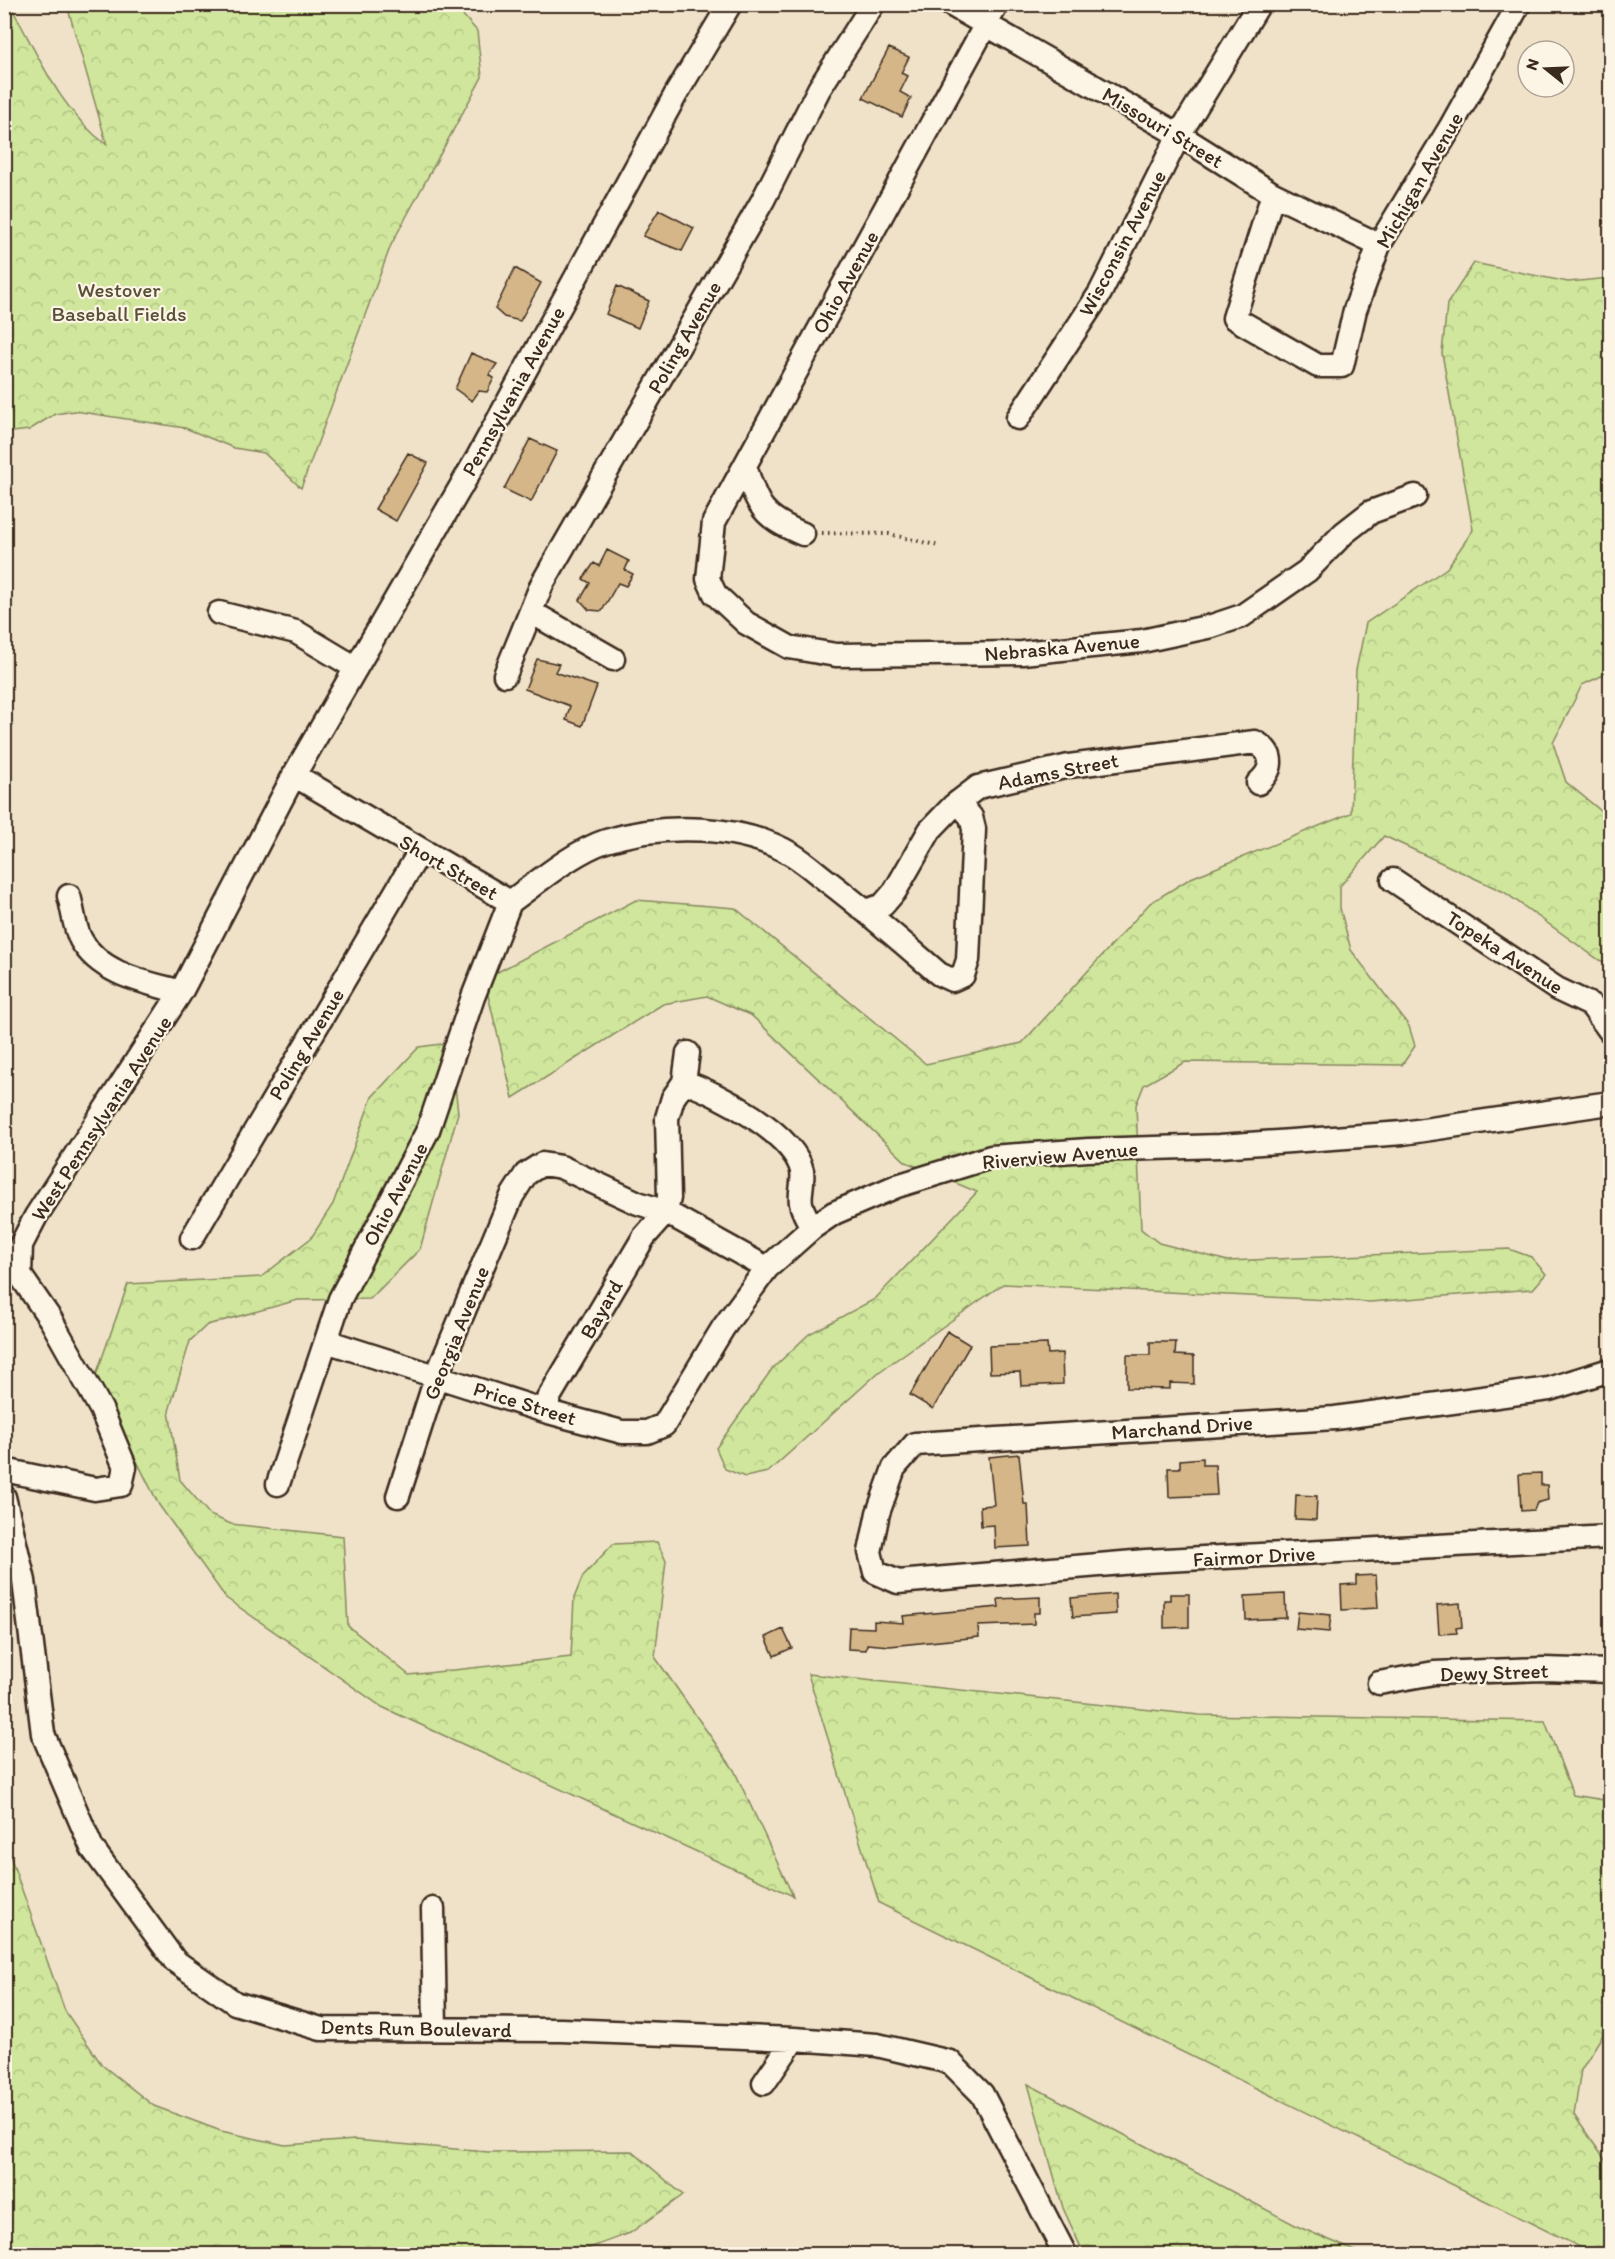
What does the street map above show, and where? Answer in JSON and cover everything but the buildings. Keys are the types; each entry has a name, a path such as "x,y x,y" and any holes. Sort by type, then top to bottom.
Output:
{"street":[{"name":"Pennsylvania Avenue","path":"294,775 478,457 670,104 730,4"},
{"name":"Poling Avenue","path":"505,675 542,584 763,201 819,89 873,4"},
{"name":"Missouri Street","path":"950,4 992,14 1273,194 1379,244"},
{"name":"Wisconsin Avenue","path":"1018,418 1100,293 1179,135 1259,4"},
{"name":"Michigan Avenue","path":"1273,194 1234,318 1318,366 1342,366 1355,310 1379,244 1450,128 1519,4"},
{"name":"Ohio Avenue","path":"708,565 714,522 992,14"},
{"path":"745,466 756,500 775,522 803,534"},
{"name":"Nebraska Avenue","path":"708,565 708,579 715,594 746,623 789,647 836,656 1033,652 1142,641 1212,626 1242,616 1307,571 1344,533 1371,512 1415,496"},
{"path":"531,612 613,659"},
{"path":"219,613 296,632 356,668"},
{"name":"Adams Street","path":"866,910 883,905 895,891 930,830 958,802 978,787 1069,766 1255,742 1265,747 1271,757 1270,768 1258,783"},
{"name":"Short Street","path":"294,775 510,902 559,867 605,841 651,832 695,830 728,833 762,842 793,855 866,910 939,974 952,980 963,975 968,960 974,829 970,817 958,802"},
{"name":"West Pennsylvania Avenue","path":"4,1470 96,1489 121,1485 125,1467 101,1409 51,1320 20,1275 21,1245 36,1216 181,992 294,775"},
{"name":"Poling Avenue","path":"192,1238 420,850"},
{"name":"Topeka Avenue","path":"1393,880 1557,989 1591,1005 1611,1030"},
{"path":"69,896 80,939 94,957 115,971 181,992"},
{"name":"Ohio Avenue","path":"278,1484 340,1299 428,1130 473,997 510,902"},
{"path":"688,1053 684,1082 673,1098 667,1118 669,1198 666,1212 767,1268"},
{"path":"684,1082 709,1090 763,1124 795,1154 802,1170 801,1204 812,1228"},
{"name":"Riverview Avenue","path":"622,1432 647,1432 664,1425 723,1328 767,1268 812,1228 834,1214 897,1186 991,1157 1088,1150 1220,1146 1403,1133 1611,1103"},
{"name":"Georgia Avenue","path":"398,1496 437,1376 512,1196 526,1174 542,1164 561,1167 638,1203 666,1212"},
{"name":"Bayard","path":"548,1412 548,1399 600,1309 644,1237 666,1212"},
{"name":"Price Street","path":"326,1341 548,1412 622,1432"},
{"name":"Marchand Drive","path":"898,1582 875,1572 870,1552 878,1513 894,1468 915,1444 1335,1418 1549,1389 1611,1370"},
{"name":"Dents Run Boulevard","path":"4,1497 14,1583 43,1734 92,1848 175,1961 235,2003 321,2029 561,2030 794,2039 876,2045 950,2062 982,2094 1065,2254"},
{"name":"Fairmor Drive","path":"898,1582 1146,1561 1611,1537"},
{"name":"Dewy Street","path":"1379,1683 1434,1673 1544,1669 1611,1671"},
{"path":"433,1909 435,2029"},
{"path":"764,2083 794,2039"}],"path":[{"path":"803,534 889,534 939,546"}],"green space":[{"name":"Westover Baseball Fields","path":"4,5 10,5 40,62 63,98 90,131 107,145 67,5 454,5 477,31 482,77 391,245 301,488 264,453 234,448 185,428 75,411 55,414 29,430 5,433"},
{"path":"1474,263 1568,282 1610,278 1610,672 1582,685 1553,743 1566,782 1601,811 1610,848 1610,964 1599,960 1504,892 1384,836 1340,886 1340,908 1351,950 1409,1026 1415,1046 1402,1065 1185,1062 1144,1085 1136,1105 1141,1229 1159,1243 1228,1261 1509,1249 1531,1257 1546,1274 1533,1289 1370,1302 1003,1284 879,1372 768,1472 745,1477 725,1469 716,1448 772,1369 809,1334 875,1299 977,1192 906,1162 752,1016 707,996 663,1004 513,1098 484,979 636,900 735,908 926,1064 1022,1043 1150,903 1191,878 1351,813 1356,670 1366,623 1447,568 1473,530 1442,353 1447,304"},
{"path":"441,1044 453,1066 458,1113 420,1249 370,1299 298,1300 207,1325 190,1341 169,1411 180,1480 210,1515 231,1524 343,1536 348,1626 409,1675 571,1657 574,1598 583,1576 613,1544 657,1542 666,1561 655,1657 734,1770 793,1896 382,1707 226,1598 159,1505 95,1378 128,1284 261,1277 311,1238 333,1204 372,1097 419,1047"},
{"path":"808,1674 1199,1715 1545,1721 1573,1795 1610,1801 1610,2023 1581,2070 1574,2115 1610,2167 1610,2254 1594,2254 879,1903"},
{"path":"4,1839 65,2011 102,2065 154,2106 221,2131 285,2145 355,2140 488,2152 632,2151 683,2195 630,2233 573,2254 5,2254"},
{"path":"1028,2084 1299,2227 1362,2254 1084,2254 1063,2208"}]}
